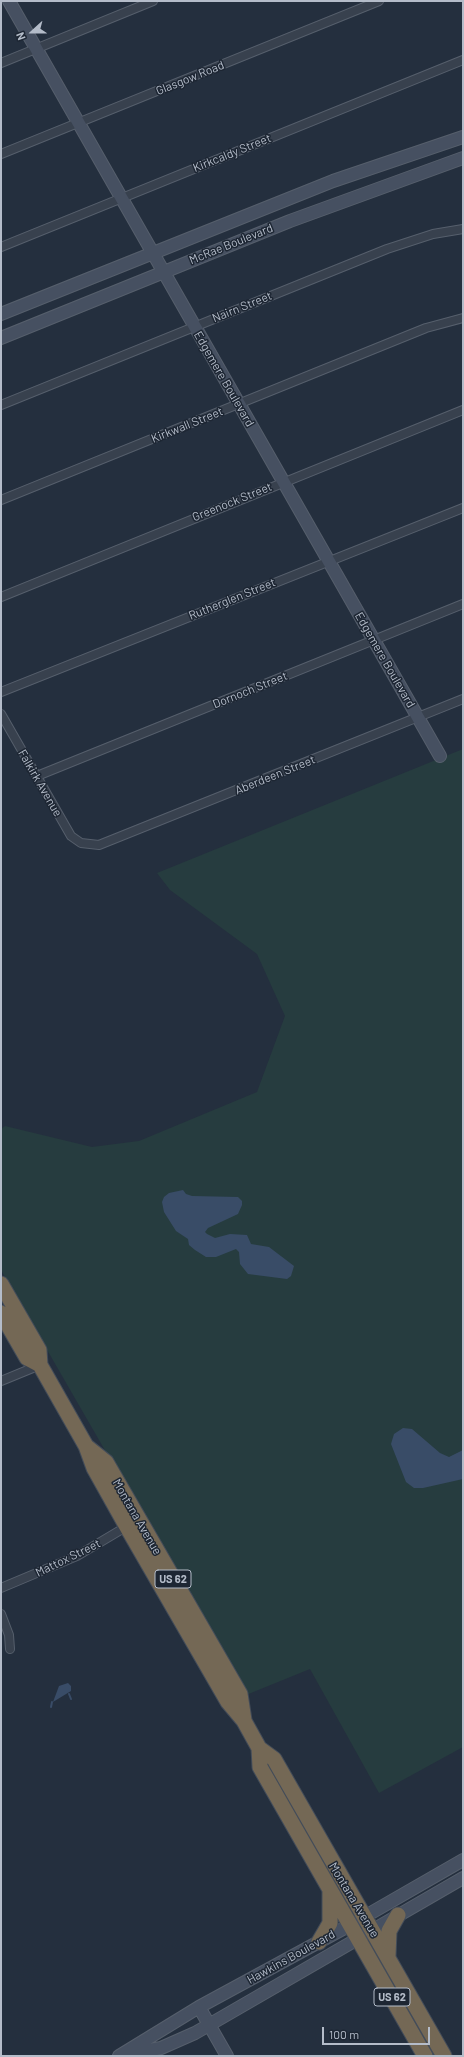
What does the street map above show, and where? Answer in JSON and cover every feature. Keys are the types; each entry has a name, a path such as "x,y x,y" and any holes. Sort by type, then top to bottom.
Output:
{"highway":[{"name":"Montana Avenue","path":"1,1284 39,1350 40,1365 89,1448 228,1702 243,1717 259,1748 260,1767 425,2056"},
{"name":"Montana Avenue","path":"1,1313 27,1358 40,1365"},
{"name":"Montana Avenue","path":"89,1448 106,1462 240,1694 243,1717"},
{"name":"Montana Avenue","path":"259,1748 274,1759 444,2056"},
{"path":"319,1942 330,1923 330,1889"},
{"path":"388,1957 388,1936 398,1916"}],"main road":[{"name":"Edgemere Boulevard","path":"8,1 440,756"},
{"name":"McRae Boulevard","path":"1,314 333,181 463,137"},
{"name":"McRae Boulevard","path":"1,338 297,218 463,158"},
{"name":"Hawkins Boulevard","path":"120,2056 199,2007 365,1917 463,1860"},
{"name":"Hawkins Boulevard","path":"120,2056 170,2046 463,1878"},
{"path":"199,2007 227,2056"}],"street":[{"path":"1,63 153,1"},
{"name":"Glasgow Road","path":"1,154 379,1"},
{"name":"Kirkcaldy Street","path":"1,247 463,60"},
{"name":"Nairn Street","path":"1,405 387,248 433,234 463,229"},
{"name":"Kirkwall Street","path":"1,500 426,328 463,318"},
{"name":"Greenock Street","path":"1,597 284,481 463,410"},
{"name":"Rutherglen Street","path":"1,692 329,560 463,508"},
{"name":"Dornoch Street","path":"37,776 463,604"},
{"name":"Aberdeen Street","path":"86,844 99,845 106,843 463,699"},
{"name":"Falkirk Avenue","path":"1,714 71,836 86,844"},
{"path":"1,1381 40,1365"},
{"name":"Mattox Street","path":"1,1588 77,1556 130,1525"},
{"path":"1,1614 9,1635 10,1649"}],"green space":[{"path":"463,749 463,1747 379,1793 310,1669 246,1695 1,1270 1,1129 5,1126 92,1147 139,1141 257,1092 285,1016 257,954 170,890 157,873"}],"water":[{"path":"183,1190 186,1194 192,1196 238,1197 242,1201 242,1205 238,1214 208,1228 205,1232 215,1238 230,1234 247,1235 251,1244 269,1247 294,1266 291,1276 287,1279 248,1274 240,1264 239,1252 236,1249 216,1257 206,1257 195,1250 189,1245 188,1239 176,1231 164,1212 162,1202 164,1197 169,1193"},
{"path":"403,1428 412,1429 440,1453 449,1457 463,1450 463,1479 423,1488 414,1488 406,1482 391,1444 394,1434"},
{"path":"68,1683 71,1686 71,1691 53,1702 59,1686"}],"waterway":[{"path":"69,1694 71,1699"},
{"path":"51,1707 52,1702"}]}
